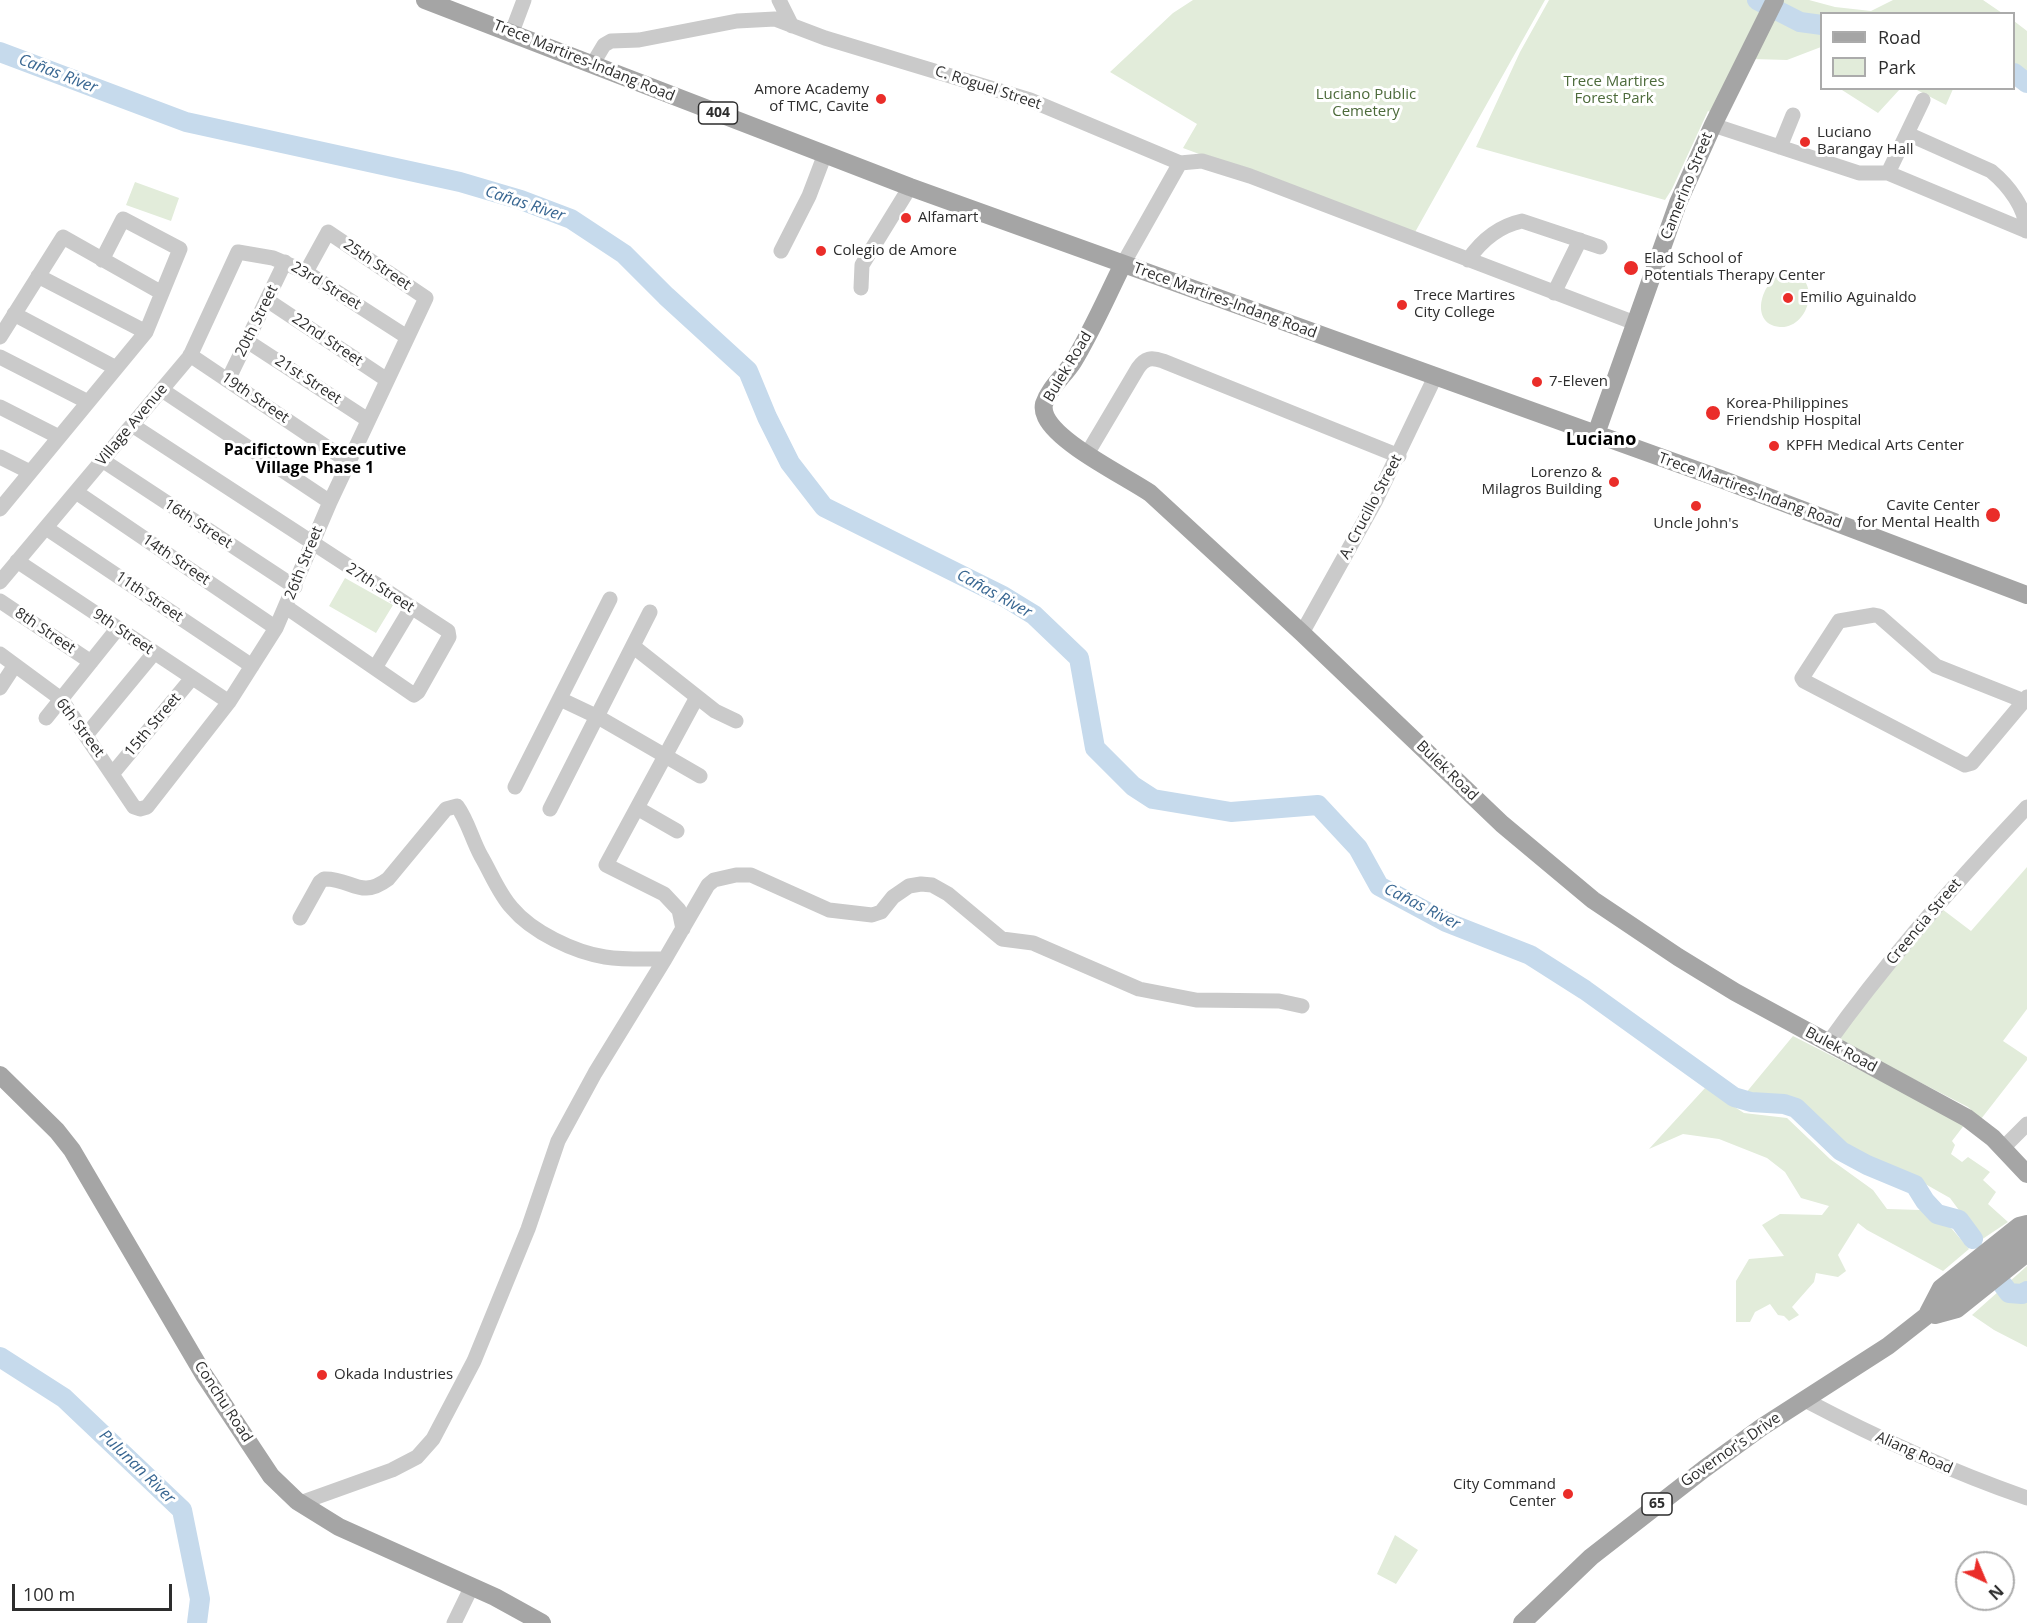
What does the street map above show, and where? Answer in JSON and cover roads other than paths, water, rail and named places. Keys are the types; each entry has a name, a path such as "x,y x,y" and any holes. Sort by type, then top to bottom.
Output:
{"main road":[{"name":"Trece Martires-Indang Road","path":"425,0 910,187 1596,434 2027,595"},
{"name":"Camerino Street","path":"1596,434 1676,210 1713,125 1775,0"},
{"name":"Bulek Road","path":"1123,264 1081,348 1044,404 1043,410 1047,420 1063,436 1087,454 1125,475 1150,493 1302,633 1502,824 1593,900 1735,992 1978,1125 2027,1174"},
{"name":"Conchu Road","path":"0,1075 57,1131 72,1150 204,1375 271,1476 300,1503 339,1527 472,1586 536,1621"},
{"name":"Governor's Drive","path":"1522,1623 1564,1582 1639,1518 1730,1450 1858,1367 1926,1317 1949,1299 2024,1229"},
{"name":"Governor's Drive","path":"1949,1299 2027,1253"}],"street":[{"path":"512,32 524,0"},
{"name":"C. Roguel Street","path":"592,65 604,45 611,40 644,39 754,19 775,19 786,9 1030,100 1180,163"},
{"path":"1888,173 1923,100"},
{"path":"1779,147 1793,115"},
{"path":"1713,125 1859,173 1888,173 2026,231 2027,220 2000,178 1991,171 1908,134"},
{"path":"781,252 809,196 825,154"},
{"path":"1123,264 1180,163 1202,160 1250,176 1635,323"},
{"path":"861,288 862,265 910,187"},
{"path":"0,508 146,332 180,249 123,219 102,260"},
{"path":"1468,260 1480,243 1513,223 1522,221 1600,247"},
{"name":"25th Street","path":"306,272 328,232 426,298"},
{"path":"0,337 63,237 162,293"},
{"path":"1554,293 1580,240"},
{"name":"23rd Street","path":"238,252 273,258 306,272 407,337"},
{"name":"Village Avenue","path":"0,582 190,355 238,252"},
{"name":"20th Street","path":"228,380 285,262"},
{"path":"38,276 146,332"},
{"name":"26th Street","path":"143,813 229,702 276,628 330,502 426,298"},
{"name":"22nd Street","path":"267,300 387,380"},
{"path":"14,314 116,368"},
{"name":"21st Street","path":"248,340 368,420"},
{"name":"19th Street","path":"190,355 349,462"},
{"path":"0,357 88,402"},
{"path":"1087,454 1138,368 1150,358 1163,361 1399,456"},
{"name":"A. Crucillo Street","path":"1302,633 1399,456 1435,377"},
{"path":"162,390 330,502"},
{"path":"0,407 59,437"},
{"name":"27th Street","path":"132,425 448,631 449,637 418,692 412,694 375,668"},
{"path":"0,457 30,472"},
{"name":"16th Street","path":"102,460 295,588"},
{"name":"14th Street","path":"76,492 276,628"},
{"name":"11th Street","path":"46,528 252,666"},
{"name":"9th Street","path":"17,561 229,702"},
{"path":"515,787 610,599"},
{"name":"8th Street","path":"0,601 91,662"},
{"path":"286,607 375,668 411,608"},
{"path":"550,809 650,612"},
{"path":"1877,615 1936,666 2026,699 1971,763 1965,765 1804,681 1803,675 1839,621 1877,615"},
{"path":"46,718 118,628"},
{"path":"634,647 715,711 736,721"},
{"path":"87,734 154,653"},
{"name":"6th Street","path":"0,654 61,699 143,813"},
{"path":"0,688 15,665"},
{"name":"15th Street","path":"113,773 192,678"},
{"path":"683,929 679,910 664,894 606,864 697,697"},
{"path":"560,699 598,717 700,776"},
{"path":"300,918 320,882 324,879 364,889 377,888 388,879 446,809 457,806 479,854 508,904 528,924 577,949 592,954 606,957 665,959"},
{"name":"Creencia Street","path":"1828,1043 1863,994 1953,887 2027,807"},
{"path":"637,808 677,831"},
{"path":"300,1503 392,1470 417,1457 434,1439 474,1361 528,1229 558,1141 595,1073 708,885 714,880 736,875 751,875 829,910 872,915 881,912 893,897 909,886 932,885 948,894 1002,939 1033,943 1138,989 1196,1000 1279,1001 1302,1006"},
{"path":"2003,1148 2027,1124"},
{"name":"Aliang Road","path":"1805,1400 1932,1462 2027,1498"},
{"path":"454,1623 472,1586"}],"waterway":[{"path":"1757,0 1800,22 1820,25"},
{"name":"Cañas River","path":"0,52 186,122 460,182 521,200 571,219 624,254 748,371 767,417 790,463 824,507 1003,596 1034,615 1079,658 1095,748 1133,786 1153,799 1231,812 1318,805 1358,848 1379,886 1446,922 1530,955 1585,990 1734,1097 1751,1102 1784,1104 1796,1108 1841,1151 1867,1165 1915,1185 1937,1214 1959,1220 1973,1239"},
{"path":"2015,74 2027,83"},
{"name":"Cañas River","path":"2003,1285 2009,1293 2022,1294 2027,1291"},
{"name":"Pulunan River","path":"0,1357 64,1398 182,1510 200,1599 197,1623"}],"place":[{"name":"Amore Academy of TMC, Cavite","path":"881,99"},
{"name":"Luciano Barangay Hall","path":"1805,142"},
{"name":"Alfamart","path":"906,218"},
{"name":"Colegio de Amore","path":"821,251"},
{"name":"Elad School of Potentials Therapy Center","path":"1631,268"},
{"name":"Emilio Aguinaldo","path":"1788,298"},
{"name":"Trece Martires City College","path":"1402,305"},
{"name":"7-Eleven","path":"1537,382"},
{"name":"Korea-Philippines Friendship Hospital","path":"1713,413"},
{"name":"KPFH Medical Arts Center","path":"1774,446"},
{"name":"Lorenzo & Milagros Building","path":"1614,482"},
{"name":"Uncle John's","path":"1696,506"},
{"name":"Cavite Center for Mental Health","path":"1993,515"},
{"name":"Okada Industries","path":"322,1375"},
{"name":"City Command Center","path":"1568,1494"}],"district":[{"name":"Luciano","path":"1601,440"},
{"name":"Pacifictown Excecutive Village Phase 1","path":"315,459"}],"park label":[{"name":"Trece Martires Forest Park","path":"1614,90"},
{"name":"Luciano Public Cemetery","path":"1366,104"}]}
